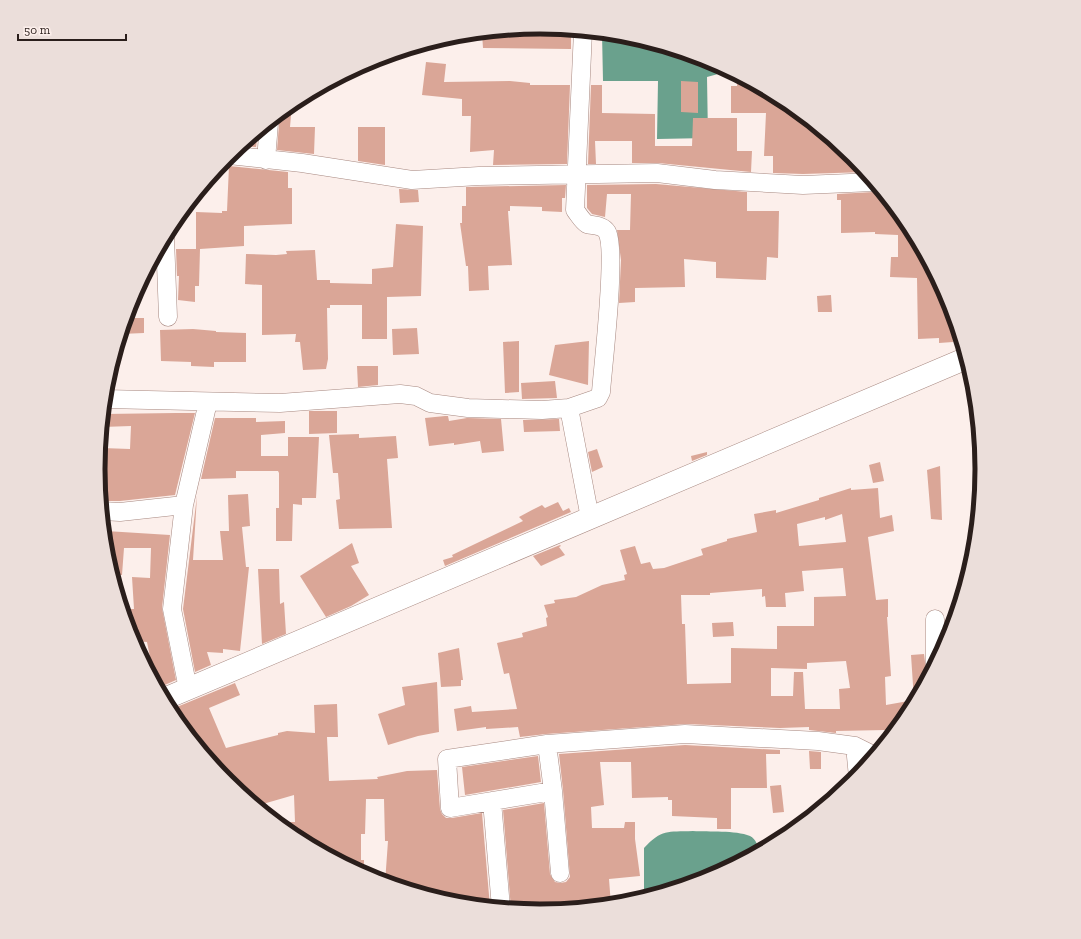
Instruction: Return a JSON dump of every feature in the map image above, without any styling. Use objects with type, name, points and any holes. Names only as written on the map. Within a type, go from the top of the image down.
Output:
[{"type":"main road","points":[[169,697],[962,360]]},
{"type":"street","points":[[111,399],[280,404],[400,394],[416,396],[430,402],[468,408],[542,410],[569,408],[598,398],[601,392],[609,293],[610,244],[606,232],[602,228],[586,223],[576,210],[582,36]]},
{"type":"street","points":[[266,160],[268,129]]},
{"type":"street","points":[[239,156],[412,180],[479,176],[657,173],[715,180],[803,185],[868,182]]},
{"type":"street","points":[[165,248],[168,316]]},
{"type":"street","points":[[188,689],[172,609],[184,505],[208,402]]},
{"type":"street","points":[[569,408],[590,518]]},
{"type":"street","points":[[107,511],[120,512],[184,505]]},
{"type":"street","points":[[934,619],[935,654]]},
{"type":"street","points":[[553,791],[450,808],[447,759],[547,744],[686,734],[818,741],[855,746],[871,754]]},
{"type":"street","points":[[547,744],[553,791],[560,873]]},
{"type":"street","points":[[855,746],[857,768]]},
{"type":"street","points":[[492,801],[501,903]]},
{"type":"shaded area","points":[[602,39],[625,42],[653,49],[680,57],[721,73],[707,77],[708,138],[657,139],[658,81],[603,81]]},
{"type":"shaded area","points":[[677,831],[730,832],[744,834],[752,837],[758,847],[707,872],[680,882],[644,892],[644,848],[656,837]]},
{"type":"building","points":[[540,34],[571,35],[571,49],[483,48],[482,38]]},
{"type":"building","points":[[426,62],[446,64],[444,82],[510,81],[530,83],[530,85],[570,85],[567,164],[493,165],[494,150],[470,152],[471,116],[462,116],[462,99],[422,95]]},
{"type":"building","points":[[681,81],[698,82],[698,113],[681,112]]},
{"type":"building","points":[[737,81],[758,92],[806,124],[828,142],[858,172],[803,174],[773,173],[773,156],[764,156],[766,113],[731,113],[731,86],[737,86]]},
{"type":"building","points":[[591,85],[602,85],[602,113],[655,114],[655,146],[692,146],[693,118],[737,118],[737,151],[752,151],[751,172],[658,163],[632,163],[632,141],[595,141],[596,164],[588,164]]},
{"type":"building","points":[[291,112],[290,127],[315,127],[314,154],[277,150],[278,122]]},
{"type":"building","points":[[358,127],[385,127],[385,165],[358,161]]},
{"type":"building","points":[[257,139],[256,147],[248,146]]},
{"type":"building","points":[[229,166],[288,172],[288,188],[292,188],[292,224],[244,226],[244,246],[200,249],[199,286],[195,286],[195,302],[178,300],[179,276],[177,276],[176,249],[196,249],[196,212],[222,213],[222,211],[227,211]]},
{"type":"building","points":[[656,184],[747,192],[747,211],[779,211],[778,258],[767,257],[766,280],[716,278],[716,262],[684,259],[685,287],[635,288],[635,302],[619,303],[621,260],[617,230],[630,230],[631,194],[607,194],[605,217],[592,214],[587,208],[587,185]]},
{"type":"building","points":[[566,185],[565,198],[562,198],[562,212],[542,211],[542,207],[510,206],[510,211],[508,211],[512,265],[488,266],[489,290],[469,291],[468,266],[466,266],[460,223],[462,223],[462,206],[466,206],[466,187]]},
{"type":"building","points":[[399,189],[418,190],[419,202],[400,203]]},
{"type":"building","points":[[876,191],[886,204],[918,252],[943,303],[945,312],[946,312],[953,329],[953,342],[939,343],[939,338],[918,339],[917,278],[890,277],[891,257],[898,257],[898,235],[875,234],[875,232],[841,233],[841,200],[837,200],[837,194]]},
{"type":"building","points":[[396,224],[423,226],[421,296],[387,297],[387,339],[362,339],[362,305],[330,305],[330,308],[327,308],[328,359],[326,369],[303,370],[300,342],[295,342],[296,334],[262,335],[262,285],[245,284],[246,254],[276,255],[287,254],[286,251],[315,250],[317,280],[330,280],[330,283],[372,284],[372,269],[393,267]]},
{"type":"building","points":[[831,295],[832,312],[818,312],[817,296]]},
{"type":"building","points":[[132,318],[144,318],[144,333],[127,334]]},
{"type":"building","points":[[417,328],[419,354],[393,355],[392,329]]},
{"type":"building","points":[[193,329],[216,332],[246,333],[246,362],[214,362],[214,367],[191,366],[191,362],[161,361],[160,330]]},
{"type":"building","points":[[519,341],[519,392],[505,393],[503,342]]},
{"type":"building","points":[[589,341],[588,385],[549,375],[555,345]]},
{"type":"building","points":[[357,366],[378,366],[378,385],[358,387]]},
{"type":"building","points":[[555,381],[557,398],[522,399],[521,383]]},
{"type":"building","points":[[309,411],[337,411],[337,433],[309,434]]},
{"type":"building","points":[[195,413],[175,495],[106,501],[106,448],[130,449],[131,426],[108,427],[109,414]]},
{"type":"building","points":[[448,416],[449,421],[467,418],[501,419],[504,451],[482,453],[480,441],[454,445],[454,443],[429,446],[425,418]]},
{"type":"building","points":[[215,418],[256,418],[256,422],[285,421],[285,433],[261,435],[261,456],[288,456],[288,437],[319,437],[316,498],[302,498],[302,505],[293,504],[292,541],[276,541],[276,508],[279,508],[278,471],[236,471],[236,478],[201,479]]},
{"type":"building","points":[[559,419],[560,431],[524,432],[523,420]]},
{"type":"building","points":[[359,434],[359,438],[396,436],[398,458],[387,459],[392,528],[339,529],[336,500],[340,499],[338,473],[333,473],[329,435]]},
{"type":"building","points":[[597,449],[603,467],[592,472],[588,452]]},
{"type":"building","points":[[707,452],[707,455],[692,461],[691,456]]},
{"type":"building","points":[[880,462],[884,481],[873,483],[869,465]]},
{"type":"building","points":[[940,466],[942,520],[931,519],[927,470]]},
{"type":"building","points":[[851,488],[851,490],[878,488],[880,518],[892,515],[894,531],[868,537],[876,600],[888,599],[887,617],[891,676],[885,677],[886,705],[909,701],[885,736],[885,730],[836,731],[836,733],[809,730],[809,727],[780,728],[686,724],[520,737],[518,727],[486,729],[486,727],[457,731],[454,709],[471,706],[472,712],[517,709],[509,673],[504,674],[497,643],[523,637],[522,633],[547,626],[546,618],[548,617],[544,605],[555,603],[554,600],[576,597],[602,585],[625,580],[624,575],[627,574],[620,550],[635,546],[641,564],[650,562],[653,569],[664,568],[703,555],[701,549],[727,541],[727,539],[757,532],[754,514],[776,510],[776,513],[819,500],[819,498]],"holes":[[[842,514],[846,542],[799,546],[797,524],[825,517],[825,520]],[[843,568],[846,596],[814,597],[814,626],[777,626],[777,649],[731,648],[731,683],[687,684],[685,624],[682,624],[681,595],[710,595],[710,593],[762,589],[762,597],[765,596],[766,607],[786,607],[785,593],[804,591],[802,571]],[[846,661],[850,688],[839,689],[840,709],[805,709],[803,672],[794,672],[793,696],[771,696],[771,668],[807,669],[807,663]]]},
{"type":"building","points":[[248,494],[250,526],[242,527],[246,567],[249,567],[240,651],[223,649],[223,653],[207,652],[211,665],[195,672],[183,609],[197,496],[193,560],[223,560],[220,531],[229,531],[228,495]]},
{"type":"building","points":[[558,502],[563,511],[569,508],[571,512],[445,566],[443,560],[453,557],[452,555],[523,521],[519,517],[532,510],[542,505],[545,508]]},
{"type":"building","points":[[110,531],[170,535],[162,608],[176,680],[162,686],[152,665],[147,642],[141,642],[128,609],[134,609],[132,577],[150,578],[151,548],[124,548],[122,575],[118,575]]},
{"type":"building","points":[[352,543],[359,563],[351,566],[369,595],[351,606],[326,617],[300,576]]},
{"type":"building","points":[[560,545],[561,546],[559,547],[565,555],[541,566],[533,556]]},
{"type":"building","points":[[258,569],[279,569],[280,604],[284,602],[286,634],[262,644]]},
{"type":"building","points":[[733,622],[734,636],[713,637],[712,623]]},
{"type":"building","points":[[459,648],[463,680],[461,680],[461,686],[441,687],[438,653]]},
{"type":"building","points":[[924,654],[926,670],[914,694],[911,655]]},
{"type":"building","points":[[437,682],[439,732],[418,736],[388,745],[378,714],[405,705],[402,687]]},
{"type":"building","points":[[235,683],[240,695],[209,708],[226,748],[278,735],[278,733],[287,731],[315,733],[314,705],[337,704],[338,737],[327,737],[329,781],[378,779],[377,777],[407,771],[437,770],[440,809],[446,818],[482,813],[490,902],[456,897],[385,876],[388,841],[385,841],[384,799],[366,799],[365,834],[361,834],[361,860],[364,860],[364,867],[323,847],[285,822],[295,822],[294,795],[262,804],[213,757],[176,707]]},
{"type":"building","points":[[685,745],[780,750],[780,754],[766,754],[767,788],[731,788],[731,829],[717,829],[717,818],[672,816],[672,800],[668,800],[668,797],[632,798],[631,762],[600,762],[604,805],[591,807],[592,828],[624,828],[625,822],[635,822],[635,839],[640,876],[609,879],[611,899],[569,904],[511,904],[503,810],[544,803],[550,874],[555,882],[560,883],[566,882],[570,877],[559,754]]},
{"type":"building","points":[[809,751],[821,752],[821,769],[810,769]]},
{"type":"building","points":[[538,756],[541,782],[465,795],[462,767]]},
{"type":"building","points":[[781,785],[784,812],[773,813],[770,786]]}]
